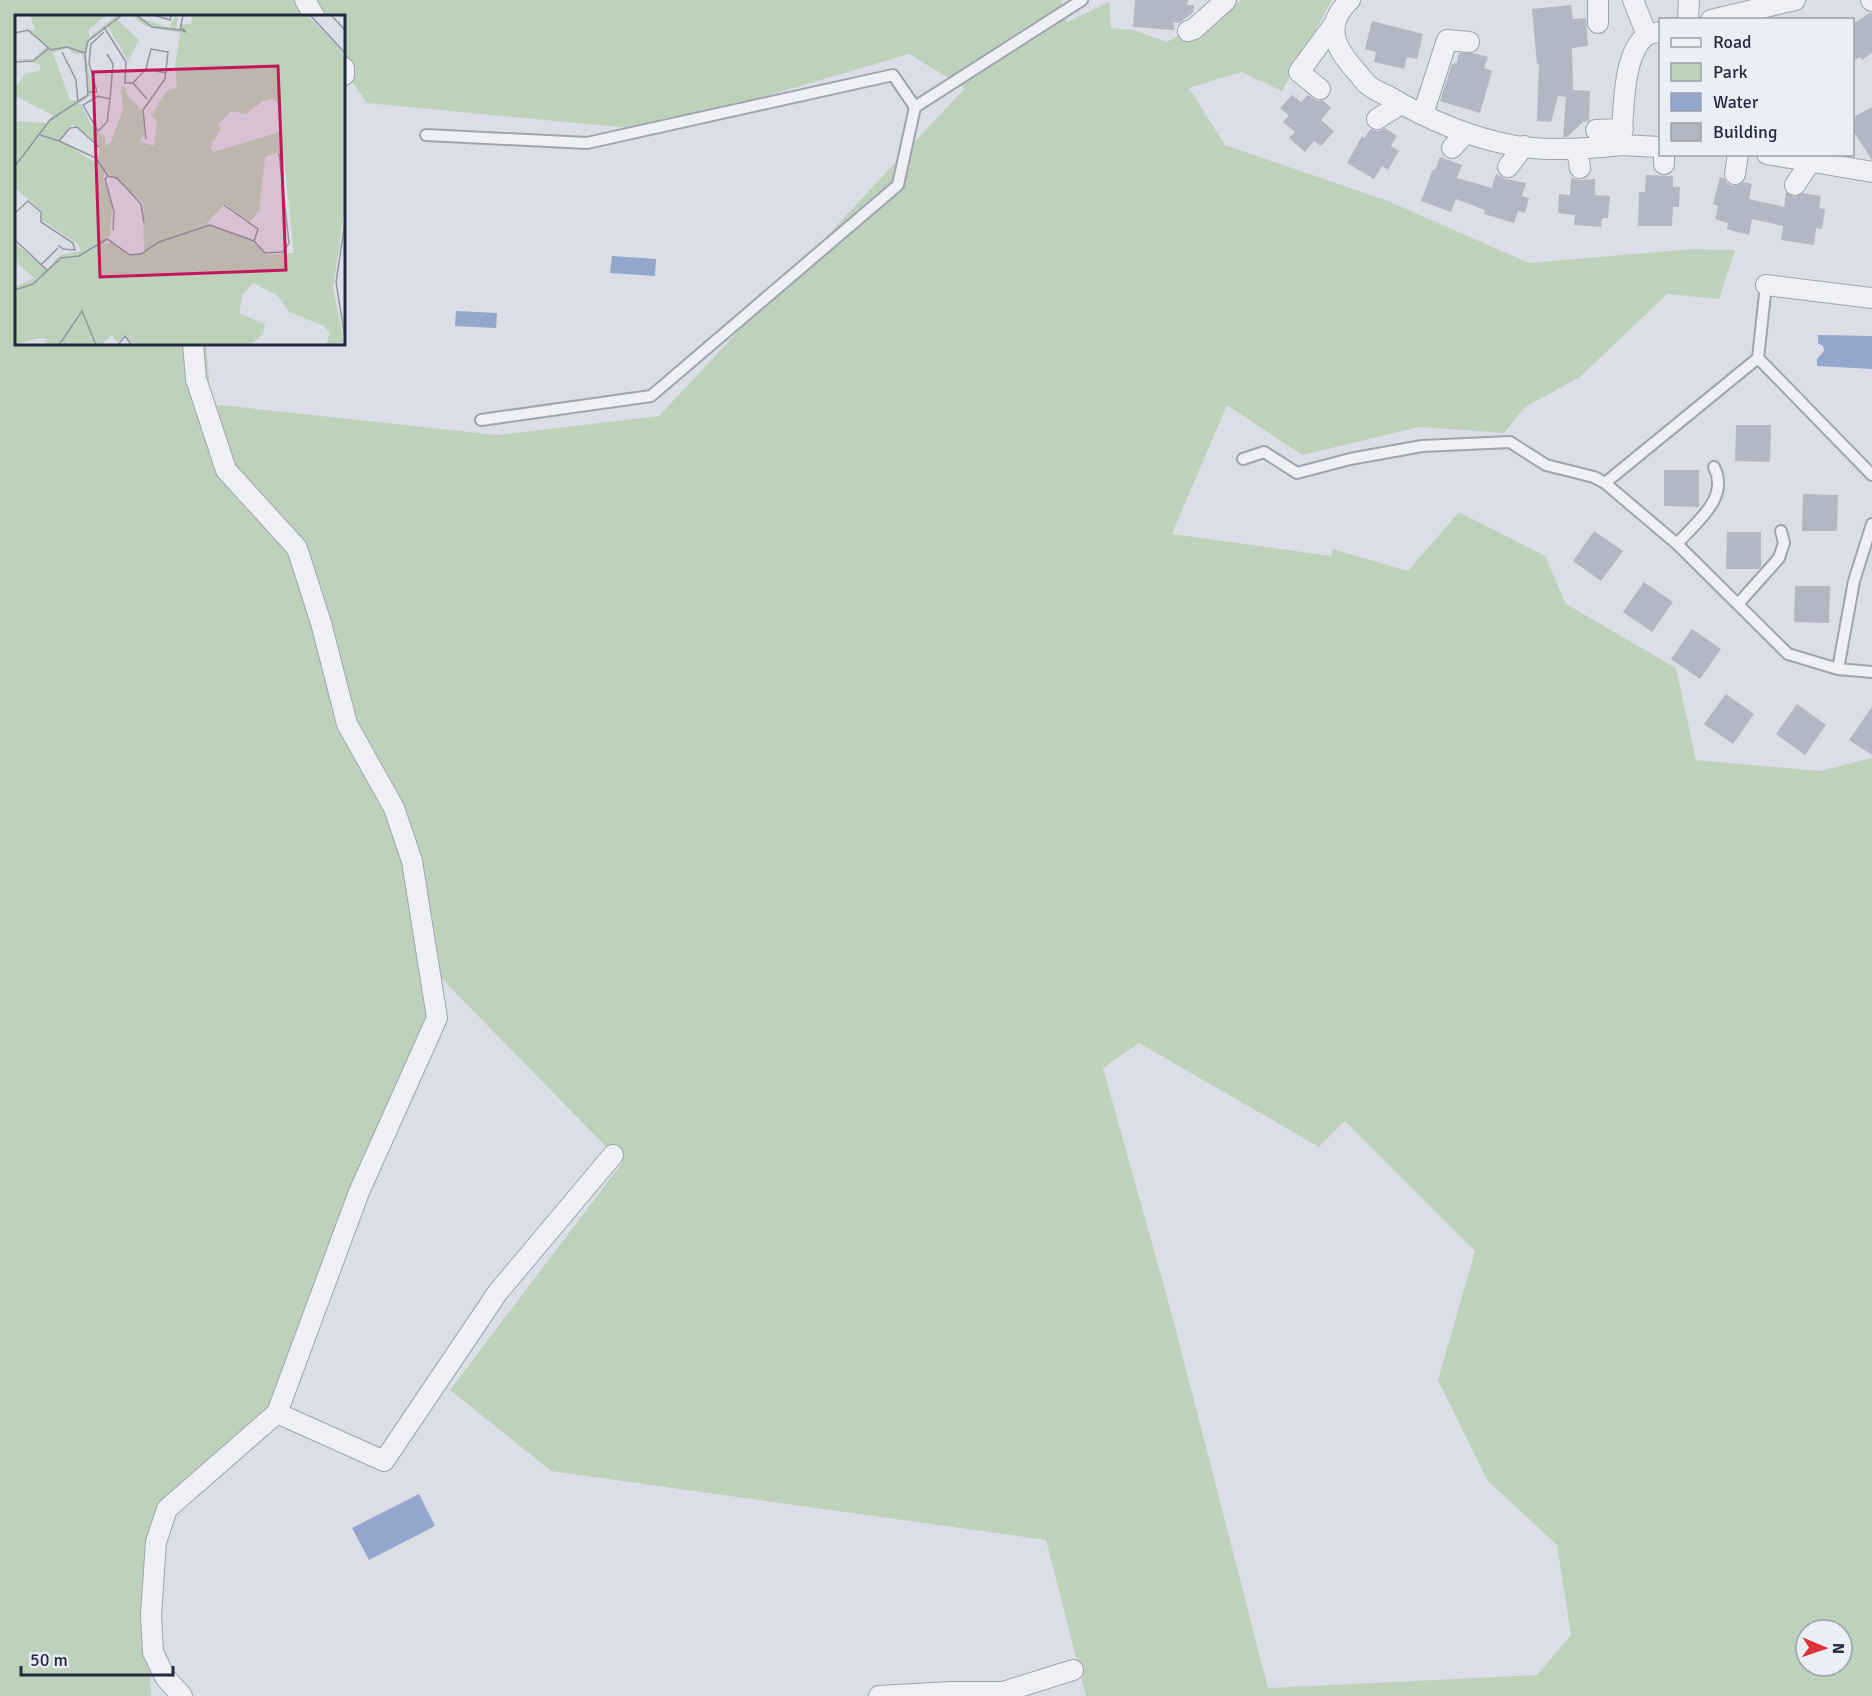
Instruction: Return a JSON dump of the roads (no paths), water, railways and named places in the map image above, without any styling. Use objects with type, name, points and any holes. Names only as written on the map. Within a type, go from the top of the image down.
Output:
[{"type":"street","points":[[305,0],[313,15]]},
{"type":"street","points":[[1188,31],[1194,29],[1226,0]]},
{"type":"street","points":[[1320,89],[1299,72],[1335,23],[1343,6],[1350,0]]},
{"type":"street","points":[[1598,0],[1598,23]]},
{"type":"street","points":[[1622,137],[1627,71],[1635,48],[1654,33],[1633,0]]},
{"type":"street","points":[[1688,18],[1689,0]]},
{"type":"street","points":[[1719,18],[1795,0]]},
{"type":"street","points":[[1335,23],[1334,35],[1342,55],[1368,85],[1401,104],[1466,133],[1513,146],[1524,146],[1579,159],[1622,137]]},
{"type":"street","points":[[1423,114],[1447,40],[1469,42]]},
{"type":"street","points":[[1377,119],[1401,104]]},
{"type":"street","points":[[1596,130],[1622,137],[1659,153]]},
{"type":"street","points":[[1452,148],[1466,133]]},
{"type":"street","points":[[1508,167],[1524,146]]},
{"type":"street","points":[[1780,156],[1869,170]]},
{"type":"street","points":[[1795,185],[1811,161]]},
{"type":"street","points":[[1766,285],[1872,298]]},
{"type":"street","points":[[182,1696],[165,1677],[153,1652],[151,1615],[156,1542],[167,1509],[278,1413],[359,1192],[437,1018],[412,861],[394,807],[347,724],[321,623],[297,548],[226,470],[196,379],[193,345]]},
{"type":"street","points":[[278,1413],[384,1461],[498,1292],[613,1155]]},
{"type":"street","points":[[879,1696],[1002,1692],[1073,1670]]},
{"type":"lane","points":[[481,420],[651,396],[898,185],[915,107],[1082,0]]},
{"type":"lane","points":[[426,135],[587,143],[893,75],[915,107]]},
{"type":"lane","points":[[1605,483],[1758,358],[1766,285]]},
{"type":"lane","points":[[1758,358],[1872,475]]},
{"type":"lane","points":[[1243,459],[1264,452],[1297,472],[1350,459],[1422,447],[1510,442],[1546,465],[1594,477],[1605,483],[1677,544],[1788,654],[1838,669],[1872,672]]},
{"type":"lane","points":[[1677,544],[1715,501],[1719,482],[1714,467]]},
{"type":"lane","points":[[1838,669],[1854,581],[1872,524]]},
{"type":"lane","points":[[1738,604],[1779,558],[1784,543],[1781,531]]},
{"type":"water","points":[[612,256],[656,259],[655,276],[610,273]]},
{"type":"water","points":[[456,311],[497,313],[496,328],[455,326]]},
{"type":"water","points":[[1818,335],[1872,336],[1872,369],[1817,366],[1817,359],[1824,351],[1823,346],[1818,343]]},
{"type":"water","points":[[419,1494],[435,1526],[369,1560],[352,1528]]}]
